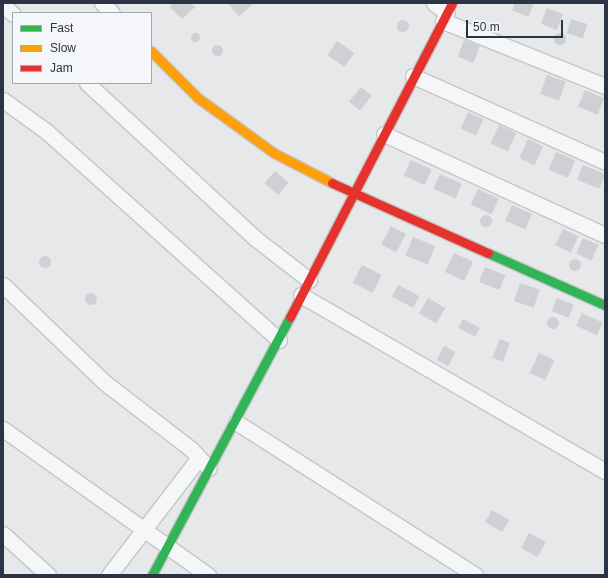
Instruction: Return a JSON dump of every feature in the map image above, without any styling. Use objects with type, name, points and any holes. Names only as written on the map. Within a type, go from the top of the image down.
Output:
[{"type":"street","points":[[102,3],[111,12]]},
{"type":"street","points":[[434,3],[448,12],[605,86]]},
{"type":"street","points":[[3,5],[12,13]]},
{"type":"street","points":[[109,575],[143,530],[204,464],[236,422],[413,76],[448,12]]},
{"type":"street","points":[[152,52],[198,98],[274,152],[353,194],[605,305]]},
{"type":"street","points":[[413,76],[605,162]]},
{"type":"street","points":[[88,84],[256,239],[309,280]]},
{"type":"street","points":[[3,100],[46,131],[278,340]]},
{"type":"street","points":[[384,134],[605,235]]},
{"type":"street","points":[[3,285],[104,382],[191,449],[204,464]]},
{"type":"street","points":[[301,295],[605,471]]},
{"type":"street","points":[[236,422],[475,575]]},
{"type":"street","points":[[3,429],[208,575]]},
{"type":"street","points":[[152,575],[167,546],[204,464]]},
{"type":"street","points":[[3,534],[48,575]]},
{"type":"building","points":[[173,3],[191,3],[195,7],[182,19],[170,7]]},
{"type":"building","points":[[231,3],[254,3],[239,16],[229,5]]},
{"type":"building","points":[[515,3],[534,3],[528,17],[512,10]]},
{"type":"building","points":[[547,8],[563,14],[557,30],[541,24]]},
{"type":"building","points":[[571,19],[587,24],[583,38],[567,33]]},
{"type":"building","points":[[403,20],[407,22],[409,26],[407,30],[403,32],[399,30],[397,26],[399,22]]},
{"type":"building","points":[[193,33],[197,33],[199,37],[197,41],[193,41],[191,39],[191,35]]},
{"type":"building","points":[[560,33],[564,35],[566,39],[564,43],[560,45],[556,43],[554,39],[556,35]]},
{"type":"building","points":[[464,40],[480,46],[473,63],[458,57]]},
{"type":"building","points":[[337,41],[354,53],[344,67],[327,55]]},
{"type":"building","points":[[215,45],[219,45],[221,46],[221,54],[215,55],[212,52],[212,48]]},
{"type":"building","points":[[547,75],[566,82],[559,101],[540,94]]},
{"type":"building","points":[[361,87],[372,96],[360,111],[349,102]]},
{"type":"building","points":[[585,90],[604,98],[597,115],[578,107]]},
{"type":"building","points":[[468,112],[484,119],[476,135],[461,128]]},
{"type":"building","points":[[499,125],[516,133],[508,151],[491,143]]},
{"type":"building","points":[[528,139],[543,146],[535,165],[519,158]]},
{"type":"building","points":[[556,152],[575,160],[568,178],[549,169]]},
{"type":"building","points":[[411,160],[432,170],[425,185],[404,175]]},
{"type":"building","points":[[583,165],[605,174],[599,189],[577,180]]},
{"type":"building","points":[[275,171],[289,183],[278,195],[265,183]]},
{"type":"building","points":[[440,174],[462,184],[455,198],[433,189]]},
{"type":"building","points":[[478,189],[499,199],[492,214],[471,204]]},
{"type":"building","points":[[512,205],[532,214],[525,229],[505,221]]},
{"type":"building","points":[[486,215],[490,217],[492,221],[490,225],[486,227],[482,225],[480,221],[482,217]]},
{"type":"building","points":[[391,226],[406,234],[396,253],[381,245]]},
{"type":"building","points":[[563,229],[578,236],[571,252],[555,245]]},
{"type":"building","points":[[413,237],[435,246],[428,265],[406,256]]},
{"type":"building","points":[[583,238],[599,245],[592,260],[576,254]]},
{"type":"building","points":[[454,253],[473,262],[464,281],[445,272]]},
{"type":"building","points":[[45,256],[49,258],[51,262],[49,266],[45,268],[41,266],[39,262],[41,258]]},
{"type":"building","points":[[575,259],[579,261],[581,265],[579,269],[575,271],[571,269],[569,265],[571,261]]},
{"type":"building","points":[[362,265],[382,275],[373,293],[353,283]]},
{"type":"building","points":[[485,267],[505,275],[499,290],[479,282]]},
{"type":"building","points":[[520,283],[540,290],[534,308],[514,301]]},
{"type":"building","points":[[398,285],[419,296],[413,308],[392,296]]},
{"type":"building","points":[[91,293],[95,295],[97,299],[95,303],[91,305],[87,303],[85,299],[87,295]]},
{"type":"building","points":[[428,298],[445,308],[436,324],[419,314]]},
{"type":"building","points":[[557,298],[574,305],[568,318],[552,311]]},
{"type":"building","points":[[582,313],[603,323],[597,335],[576,326]]},
{"type":"building","points":[[553,317],[557,319],[559,323],[557,327],[553,329],[549,327],[547,323],[549,319]]},
{"type":"building","points":[[463,319],[480,328],[475,337],[458,328]]},
{"type":"building","points":[[500,339],[510,343],[503,362],[493,358]]},
{"type":"building","points":[[444,346],[456,352],[448,366],[437,360]]},
{"type":"building","points":[[539,353],[554,360],[545,380],[530,373]]},
{"type":"building","points":[[492,510],[509,520],[502,532],[485,522]]},
{"type":"building","points":[[529,533],[546,542],[538,557],[521,548]]},
{"type":"traffic: fast","points":[[488,253],[605,305]]},
{"type":"traffic: fast","points":[[152,575],[290,317]]},
{"type":"traffic: slow","points":[[152,52],[198,98],[274,153],[332,183]]},
{"type":"traffic: jam","points":[[290,317],[452,3]]},
{"type":"traffic: jam","points":[[332,183],[488,253]]}]
